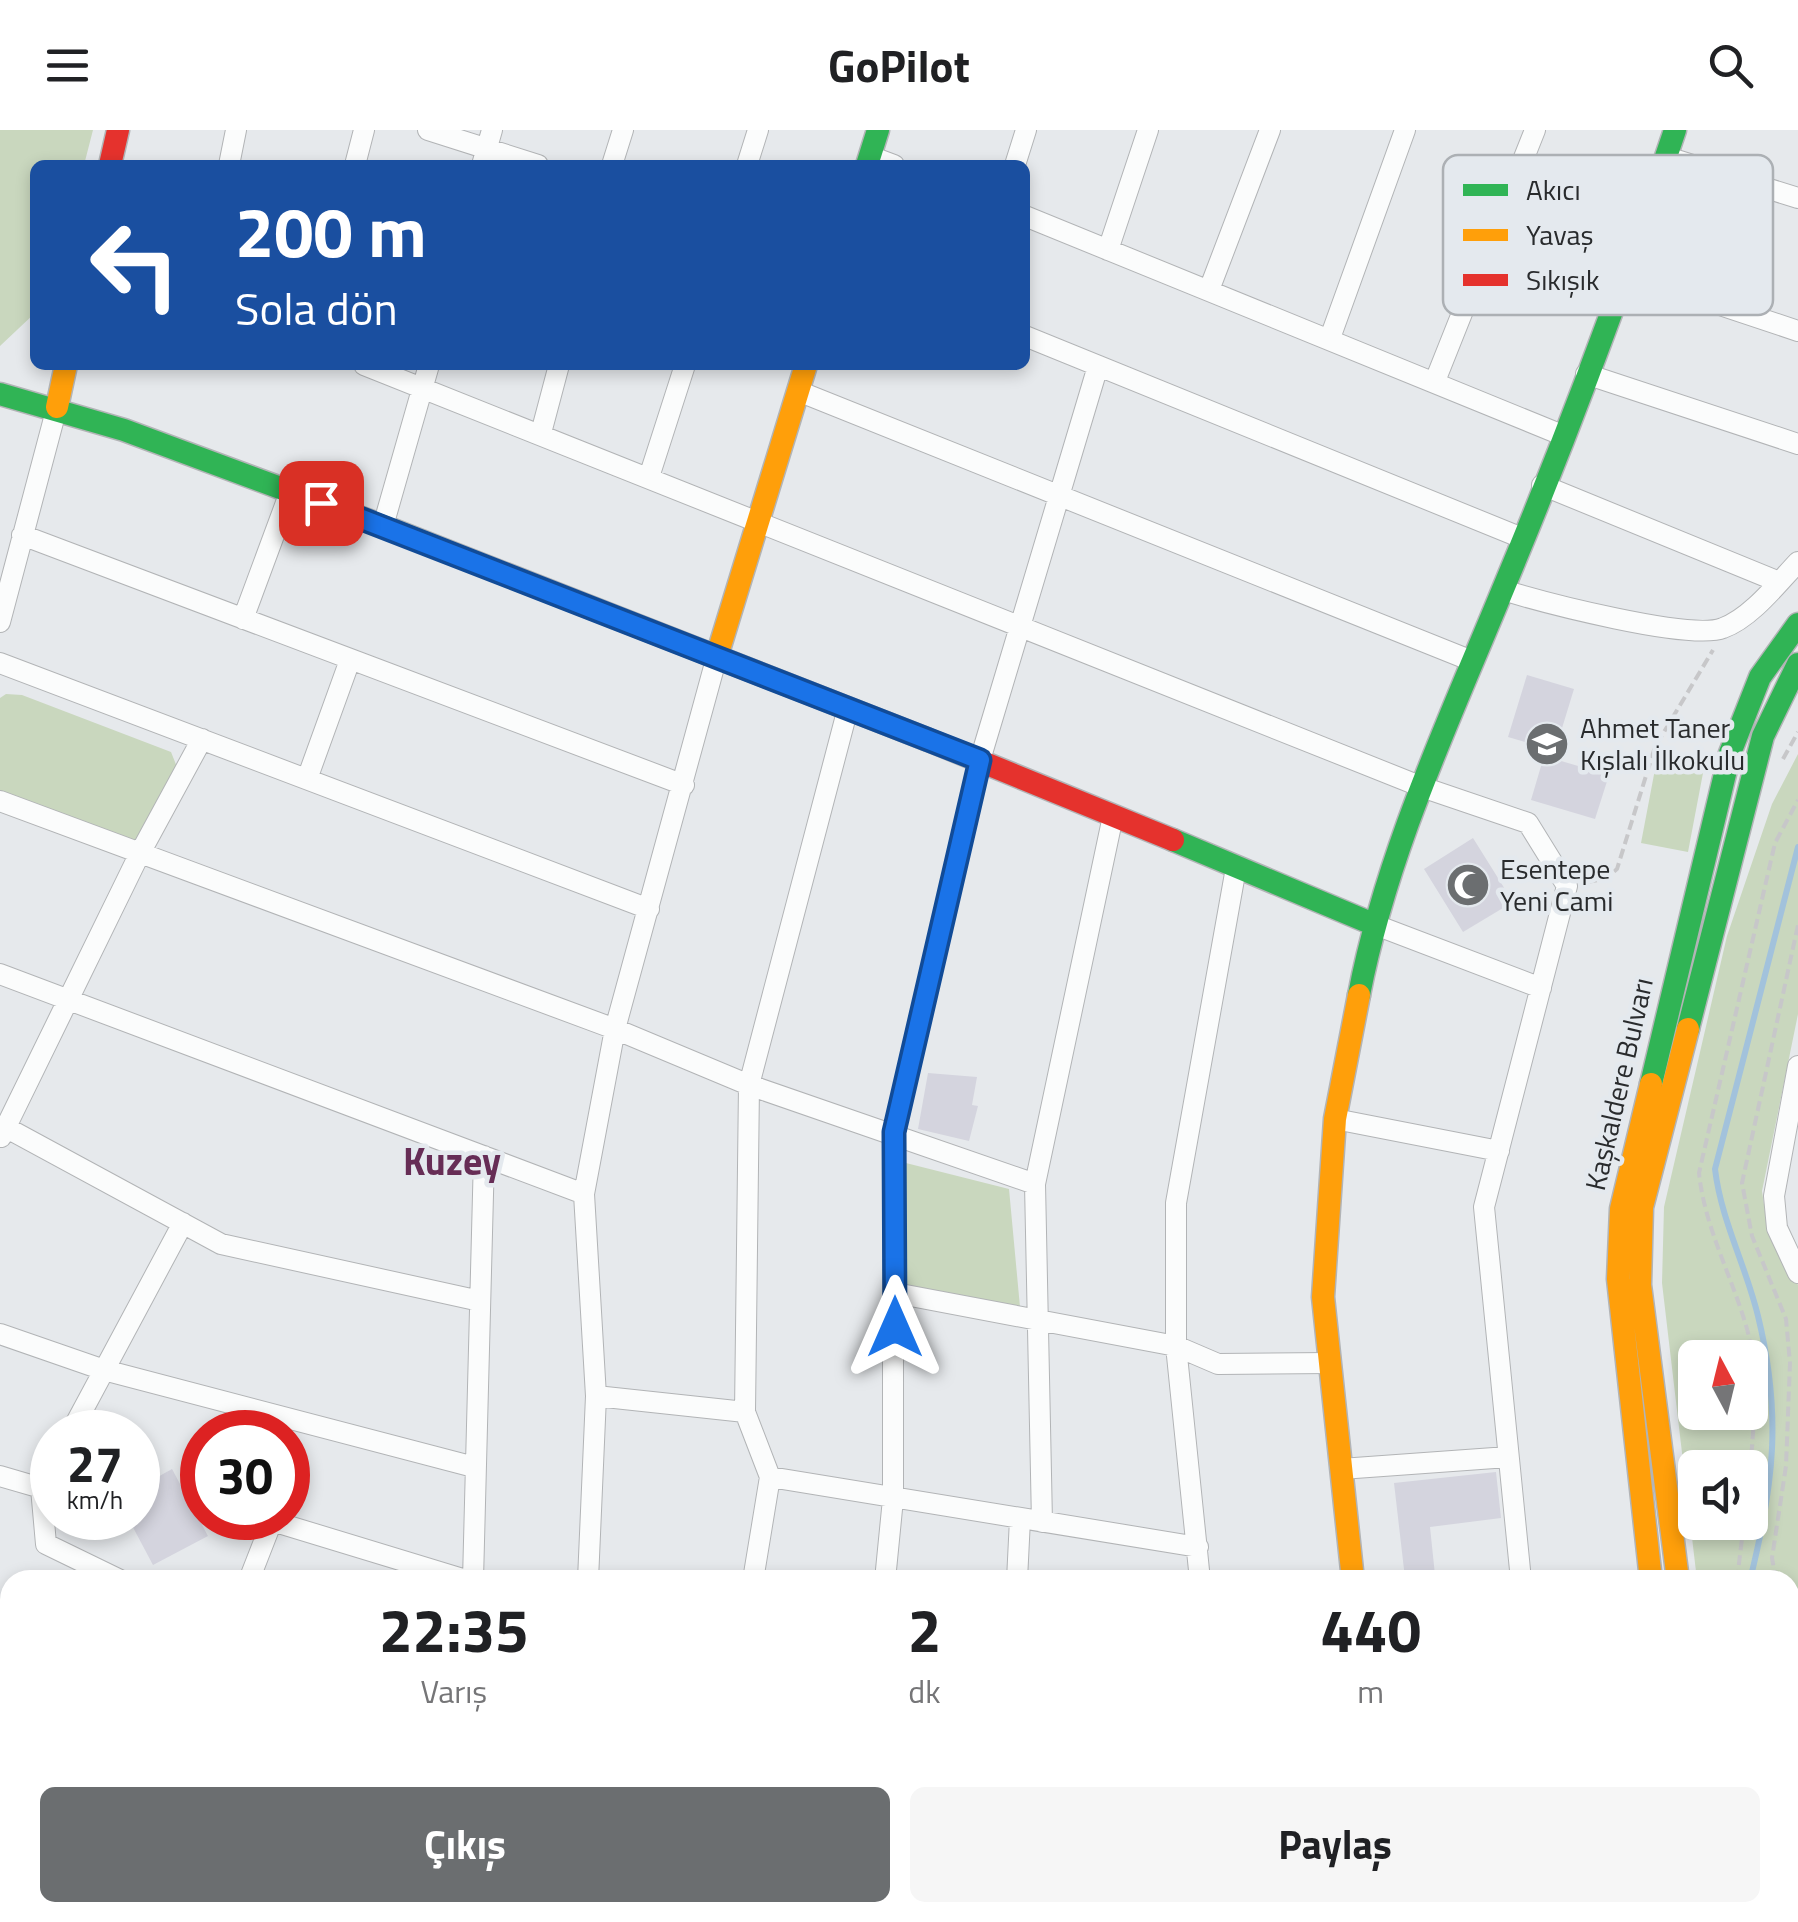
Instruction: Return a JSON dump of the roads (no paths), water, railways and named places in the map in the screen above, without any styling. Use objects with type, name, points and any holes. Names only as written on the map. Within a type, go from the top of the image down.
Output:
[{"type":"main road","points":[[111,160],[118,130]]},
{"type":"main road","points":[[868,160],[878,130]]},
{"type":"main road","points":[[1668,155],[1676,130]]},
{"type":"main road","points":[[1352,1570],[1323,1296],[1335,1119],[1373,924],[1422,787],[1610,315]]},
{"type":"main road","points":[[57,407],[65,370]]},
{"type":"main road","points":[[717,656],[804,370]]},
{"type":"main road","points":[[0,394],[57,407],[383,526],[980,760],[1373,924]]},
{"type":"main road","name":"Kaşkaldere Bulvarı","points":[[1649,1570],[1618,1279],[1620,1210],[1730,753],[1760,677],[1798,624]]},
{"type":"main road","name":"Kaşkaldere Bulvarı","points":[[1677,1570],[1640,1285],[1642,1208],[1763,736],[1798,664]]},
{"type":"street","points":[[231,160],[236,130]]},
{"type":"street","points":[[356,160],[364,130]]},
{"type":"street","points":[[428,130],[523,160]]},
{"type":"street","points":[[614,160],[623,130]]},
{"type":"street","points":[[749,160],[758,130]]},
{"type":"street","points":[[1017,160],[1026,130]]},
{"type":"street","points":[[1108,250],[1148,130]]},
{"type":"street","points":[[1209,290],[1270,130]]},
{"type":"street","points":[[1330,338],[1405,130]]},
{"type":"street","points":[[1526,155],[1536,130]]},
{"type":"street","points":[[1773,190],[1798,198]]},
{"type":"street","points":[[1030,218],[1562,435]]},
{"type":"street","points":[[1436,381],[1462,315]]},
{"type":"street","points":[[1750,315],[1798,331]]},
{"type":"street","points":[[1030,338],[1522,538]]},
{"type":"street","points":[[885,1570],[893,1498],[894,1132],[980,760],[1098,366]]},
{"type":"street","points":[[395,370],[426,375],[541,433],[1422,787],[1528,823],[1568,886],[1484,1207],[1520,1570]]},
{"type":"street","points":[[541,433],[558,370]]},
{"type":"street","points":[[650,476],[683,370]]},
{"type":"street","points":[[1586,374],[1798,444]]},
{"type":"street","points":[[383,526],[426,375]]},
{"type":"street","points":[[798,391],[1472,660]]},
{"type":"street","points":[[0,622],[57,407]]},
{"type":"street","points":[[1542,485],[1779,582]]},
{"type":"street","points":[[242,619],[290,492]]},
{"type":"street","points":[[22,535],[684,785]]},
{"type":"street","points":[[1503,590],[1543,602],[1698,631],[1727,627],[1798,562]]},
{"type":"street","points":[[588,1570],[596,1396],[584,1194],[615,1029],[717,656]]},
{"type":"street","points":[[306,779],[350,660]]},
{"type":"street","points":[[0,663],[649,909]]},
{"type":"street","points":[[756,1570],[770,1477],[745,1412],[749,1085],[848,708]]},
{"type":"street","points":[[202,739],[138,855],[3,1133],[221,1244],[480,1300]]},
{"type":"street","points":[[0,801],[615,1029],[749,1085],[894,1132],[1035,1184]]},
{"type":"street","points":[[1042,1522],[1035,1184],[1113,816]]},
{"type":"street","points":[[1199,1570],[1176,1346],[1176,1203],[1236,868]]},
{"type":"street","points":[[1373,924],[1540,988]]},
{"type":"street","points":[[0,974],[584,1194]]},
{"type":"street","points":[[1798,1066],[1776,1178],[1774,1213],[1798,1273]]},
{"type":"street","points":[[1335,1119],[1499,1151]]},
{"type":"street","points":[[469,1570],[484,1156]]},
{"type":"street","points":[[83,1410],[184,1223]]},
{"type":"street","points":[[895,1293],[1039,1316],[1176,1346],[1218,1364],[1330,1363]]},
{"type":"street","points":[[0,1334],[104,1370],[474,1467]]},
{"type":"street","points":[[596,1396],[745,1412]]},
{"type":"street","points":[[1341,1469],[1508,1457]]},
{"type":"street","points":[[0,1476],[30,1485]]},
{"type":"street","points":[[770,1477],[1198,1547]]},
{"type":"street","points":[[1017,1570],[1020,1519]]},
{"type":"street","points":[[252,1570],[272,1521],[436,1570]]},
{"type":"street","points":[[46,1540],[46,1544],[99,1570]]},
{"type":"waterway","points":[[1752,1570],[1765,1512],[1772,1449],[1770,1385],[1758,1316],[1715,1169],[1798,847]]},
{"type":"place","name":"Ahmet Taner Kışlalı İlkokulu","points":[[1547,744]]},
{"type":"place","name":"Esentepe Yeni Cami","points":[[1468,885]]},
{"type":"district","name":"Kuzey","points":[[452,1162]]}]
